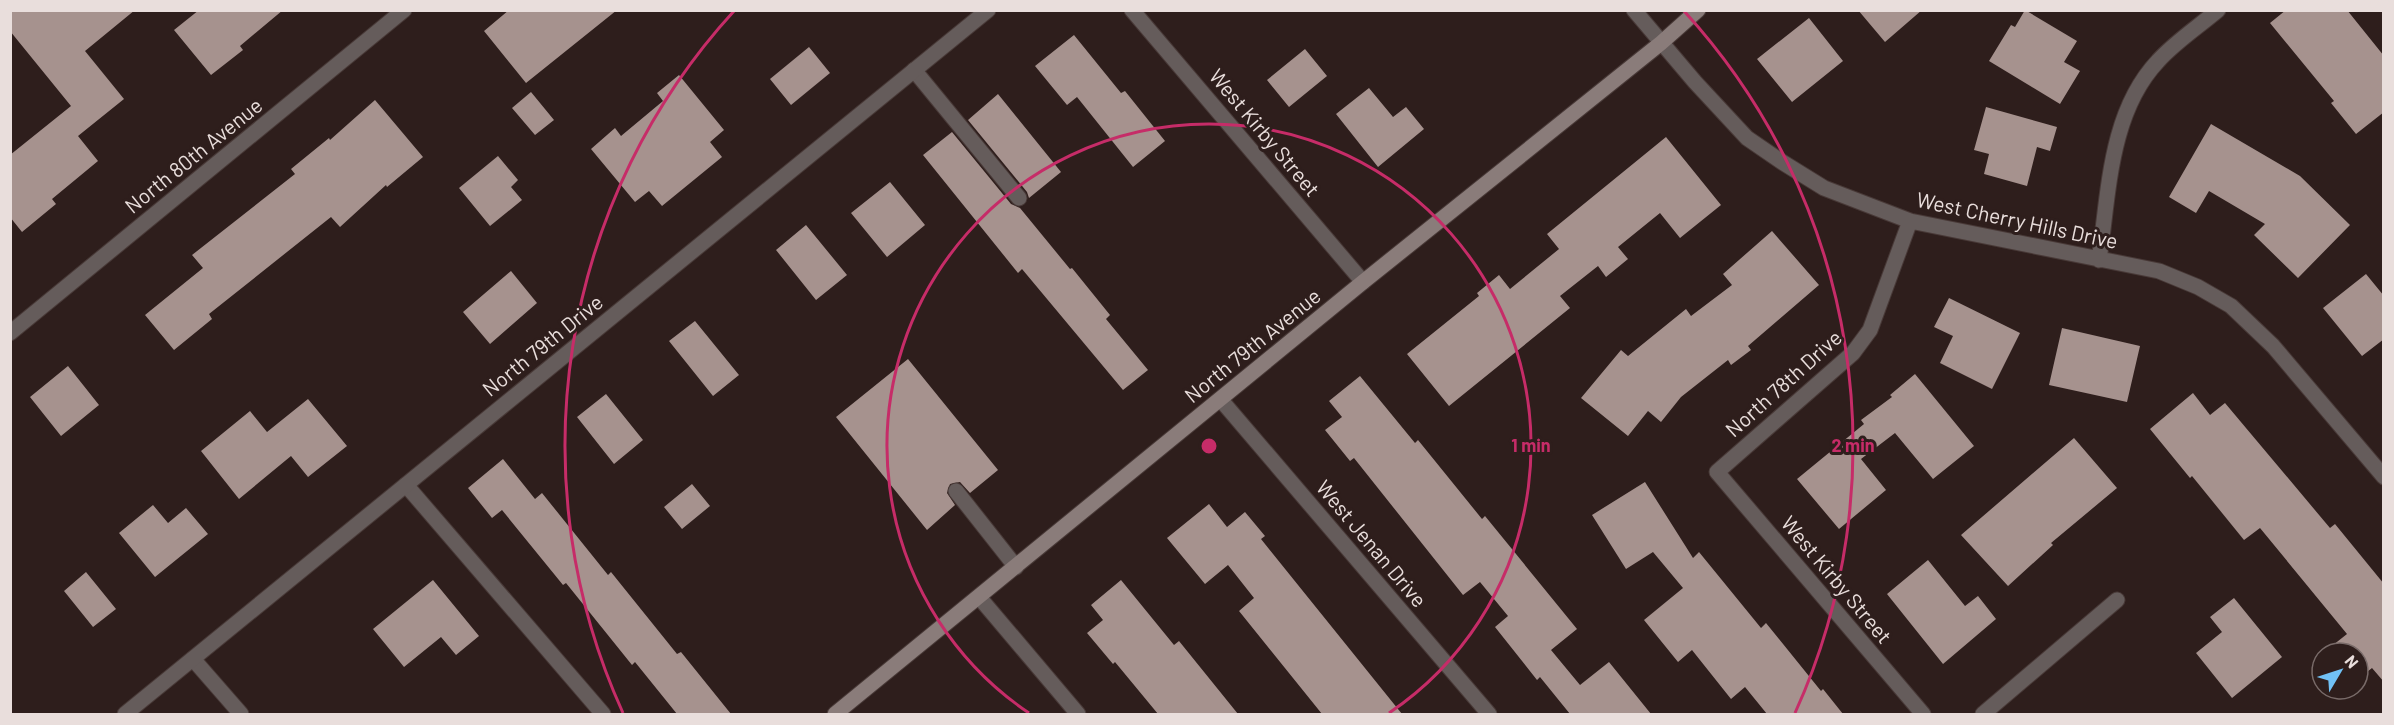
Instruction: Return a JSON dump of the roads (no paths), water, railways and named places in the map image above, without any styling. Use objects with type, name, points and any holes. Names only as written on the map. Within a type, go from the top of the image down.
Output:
[{"type":"street","name":"North 80th Avenue","points":[[10,333],[404,10]]},
{"type":"street","name":"North 79th Drive","points":[[125,714],[987,10]]},
{"type":"street","name":"West Kirby Street","points":[[1132,10],[1363,282]]},
{"type":"street","name":"West Cherry Hills Drive","points":[[1634,10],[1747,138],[1824,188],[1910,221],[2159,271],[2198,287],[2231,306],[2273,346],[2384,477]]},
{"type":"street","name":"North 79th Avenue","points":[[835,714],[1363,282],[1661,43],[1698,10]]},
{"type":"street","points":[[2099,260],[2121,125],[2138,88],[2158,61],[2218,10]]},
{"type":"street","points":[[914,70],[1019,198]]},
{"type":"street","name":"North 78th Drive","points":[[1717,472],[1853,353],[1870,330],[1910,221]]},
{"type":"street","name":"West Jenan Drive","points":[[1221,400],[1489,714]]},
{"type":"street","name":"West Kirby Street","points":[[1717,472],[1923,714]]},
{"type":"street","points":[[406,485],[603,714]]},
{"type":"street","points":[[956,491],[1016,567]]},
{"type":"street","points":[[979,597],[1078,714]]},
{"type":"street","points":[[1983,714],[2117,600]]},
{"type":"street","points":[[194,659],[241,714]]}]
